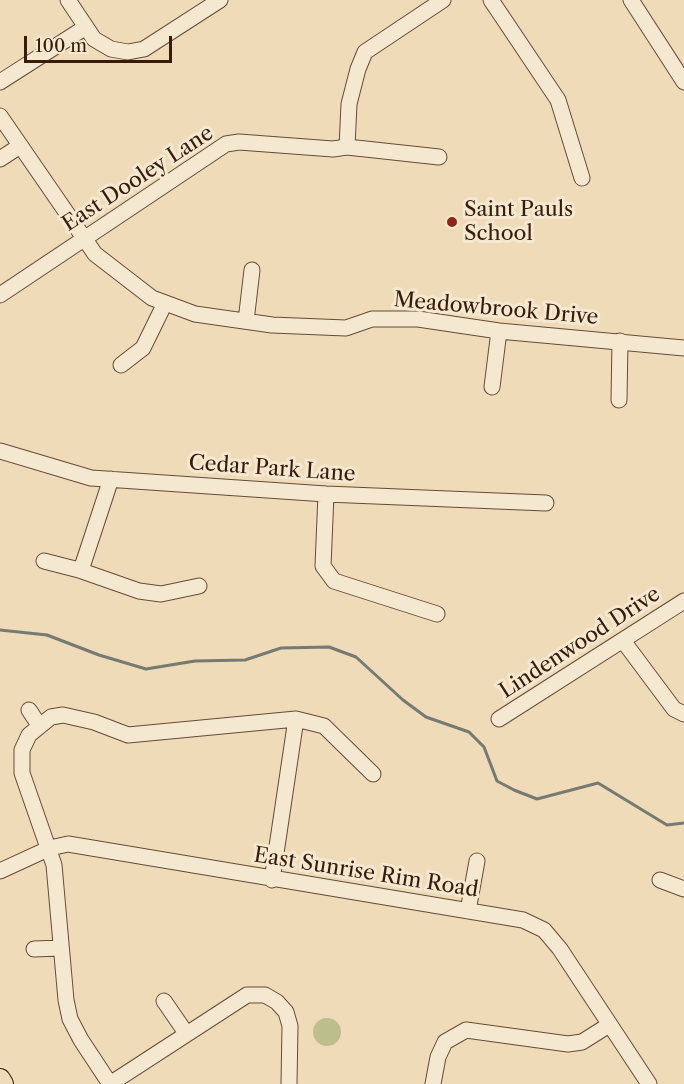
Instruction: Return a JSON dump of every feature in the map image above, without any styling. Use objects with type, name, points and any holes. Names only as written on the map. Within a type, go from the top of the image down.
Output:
[{"type":"main road","points":[[0,1079],[3,1084]]},
{"type":"street","points":[[68,0],[94,39],[111,49],[128,52],[144,49],[220,0]]},
{"type":"street","points":[[347,147],[349,104],[365,52],[443,0]]},
{"type":"street","points":[[491,0],[558,100],[582,178]]},
{"type":"street","points":[[631,0],[684,82]]},
{"type":"street","points":[[0,82],[86,27]]},
{"type":"street","name":"Meadowbrook Drive","points":[[0,116],[83,240],[95,254],[124,279],[152,298],[195,314],[272,325],[346,328],[372,319],[418,319],[499,331],[684,348]]},
{"type":"street","name":"East Dooley Lane","points":[[0,295],[226,144],[239,142],[333,149],[347,147],[439,158]]},
{"type":"street","points":[[0,159],[20,146]]},
{"type":"street","points":[[246,321],[252,270]]},
{"type":"street","points":[[121,365],[143,348],[165,303]]},
{"type":"street","points":[[492,387],[499,331]]},
{"type":"street","points":[[619,400],[620,341]]},
{"type":"street","name":"Cedar Park Lane","points":[[0,451],[91,478],[326,494],[546,503]]},
{"type":"street","points":[[79,570],[84,564],[111,479]]},
{"type":"street","points":[[326,494],[323,566],[334,581],[437,614]]},
{"type":"street","points":[[44,561],[79,570],[139,591],[161,594],[199,585]]},
{"type":"street","name":"Lindenwood Drive","points":[[499,719],[624,642],[684,601]]},
{"type":"street","points":[[624,642],[674,709],[684,714]]},
{"type":"street","points":[[29,710],[39,724]]},
{"type":"street","points":[[289,1084],[290,1026],[286,1012],[277,1002],[265,995],[247,995],[110,1084],[70,1019],[50,848],[22,773],[22,750],[29,735],[39,724],[51,717],[63,715],[94,722],[128,735],[149,735],[296,719],[324,726],[373,774]]},
{"type":"street","points":[[272,880],[296,719]]},
{"type":"street","name":"East Sunrise Rim Road","points":[[0,871],[50,848],[68,844],[272,880],[523,920],[544,930],[560,950],[649,1084]]},
{"type":"street","points":[[468,911],[477,861]]},
{"type":"street","points":[[660,880],[684,889]]},
{"type":"street","points":[[34,949],[60,948]]},
{"type":"street","points":[[164,1001],[186,1033]]},
{"type":"street","points":[[433,1084],[438,1057],[445,1042],[466,1030],[568,1044],[582,1042],[609,1025]]},
{"type":"green space","points":[[327,1018],[337,1022],[341,1032],[337,1042],[327,1046],[317,1042],[313,1032],[317,1022]]},
{"type":"waterway","points":[[0,630],[47,635],[99,655],[146,669],[195,661],[245,660],[281,648],[329,647],[356,657],[403,700],[426,717],[469,732],[484,747],[497,781],[514,790],[537,799],[598,783],[667,825],[684,823]]},
{"type":"place","name":"Saint Pauls School","points":[[452,222]]}]
